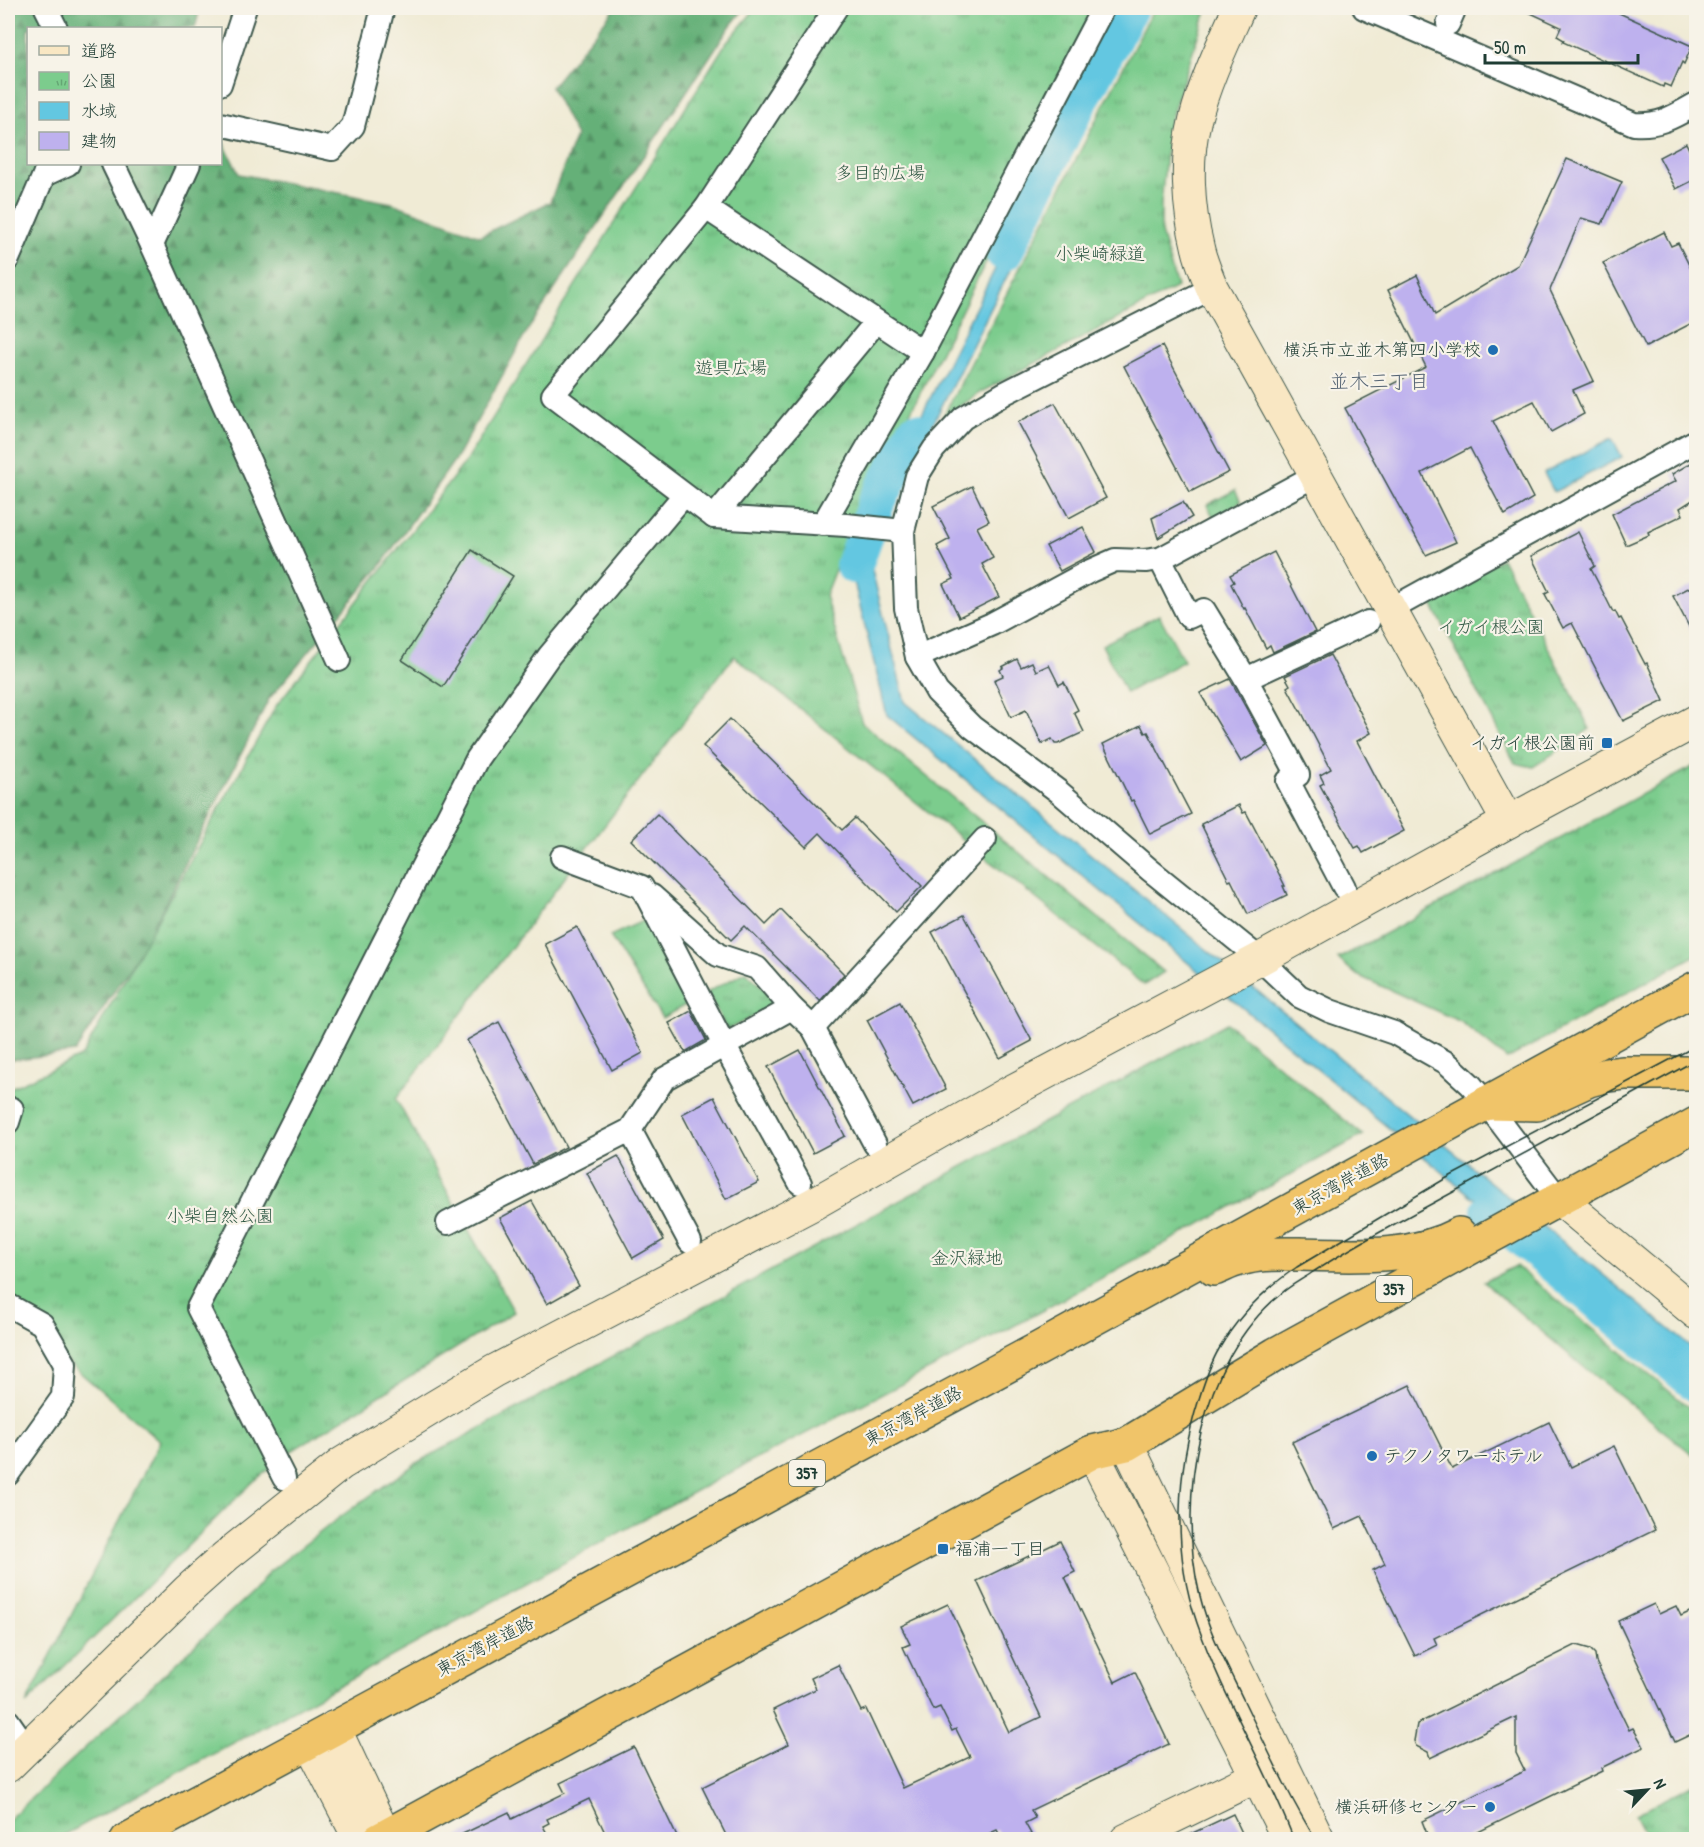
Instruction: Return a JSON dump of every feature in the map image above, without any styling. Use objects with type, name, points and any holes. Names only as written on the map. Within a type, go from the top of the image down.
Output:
[{"type":"highway","name":"東京湾岸道路","points":[[127,1839],[1040,1348],[1696,988]]},
{"type":"highway","name":"357","points":[[1486,1103],[1537,1104],[1589,1080],[1624,1073],[1696,1073]]},
{"type":"highway","name":"357","points":[[378,1839],[1092,1452],[1127,1444],[1276,1354],[1696,1124]]},
{"type":"highway","name":"357","points":[[1040,1348],[1092,1330],[1207,1272],[1239,1259],[1266,1254],[1358,1255],[1412,1251],[1447,1240],[1530,1197],[1537,1195],[1558,1198]]},
{"type":"street","points":[[46,8],[56,27]]},
{"type":"street","points":[[222,78],[245,8]]},
{"type":"street","points":[[222,124],[332,149],[353,126],[383,8]]},
{"type":"street","points":[[836,8],[706,208],[553,395],[714,518],[896,530]]},
{"type":"street","points":[[823,524],[923,352],[1103,8]]},
{"type":"street","points":[[1239,8],[1204,90],[1189,153],[1191,208],[1198,249],[1212,288],[1508,822]]},
{"type":"street","points":[[1364,8],[1634,124],[1650,125],[1671,118],[1696,104]]},
{"type":"street","points":[[8,259],[44,175],[66,165]]},
{"type":"street","points":[[113,165],[152,245],[339,660]]},
{"type":"street","points":[[152,245],[189,165]]},
{"type":"street","points":[[706,208],[923,352]]},
{"type":"street","points":[[1212,288],[1005,393],[963,418],[934,449],[917,476],[896,530],[906,608],[916,657],[937,692],[972,727],[1058,791],[1150,870],[1247,966],[1299,996],[1330,1011],[1394,1033],[1447,1063],[1486,1103],[1558,1198],[1696,1313]]},
{"type":"street","points":[[714,518],[876,322]]},
{"type":"street","points":[[1404,603],[1696,441]]},
{"type":"street","points":[[916,657],[992,624],[1114,560],[1160,560],[1316,475]]},
{"type":"street","points":[[284,1478],[198,1308],[477,759],[549,656],[684,495]]},
{"type":"street","points":[[1160,560],[1189,617],[1204,610],[1246,679],[1298,775],[1288,781],[1344,887]]},
{"type":"street","points":[[1246,679],[1368,622]]},
{"type":"street","points":[[8,1721],[17,1756],[226,1556],[341,1464],[494,1371],[813,1204],[1010,1092],[1247,966],[1696,721]]},
{"type":"street","points":[[813,1028],[985,839]]},
{"type":"street","points":[[562,857],[642,887],[718,955],[757,968],[813,1028],[875,1144]]},
{"type":"street","points":[[642,887],[724,1045],[800,1183]]},
{"type":"street","points":[[448,1223],[630,1130],[664,1079],[792,1008]]},
{"type":"street","points":[[630,1130],[690,1242]]},
{"type":"street","points":[[8,1305],[42,1324],[65,1364],[63,1397],[14,1451],[8,1474]]},
{"type":"street","points":[[1127,1444],[1270,1770],[1289,1839]]},
{"type":"street","points":[[1092,1452],[1270,1770],[1318,1839]]},
{"type":"street","points":[[322,1734],[378,1839]]},
{"type":"street","points":[[1126,1839],[1270,1770]]},
{"type":"green space","points":[[8,8],[200,8],[195,27],[27,27],[27,165],[222,165],[222,140],[239,174],[392,203],[480,236],[550,202],[576,136],[551,87],[615,8],[745,8],[731,25],[529,328],[458,455],[379,568],[269,699],[144,945],[75,1052],[8,1060]]},
{"type":"green space","name":"小柴自然公園","points":[[756,8],[1113,8],[848,537],[825,595],[862,723],[1164,972],[1144,985],[734,656],[396,1099],[514,1312],[293,1450],[253,1482],[26,1704],[160,1441],[8,1311],[8,1089],[82,1056],[276,706],[466,461],[724,46]]},
{"type":"green space","name":"小柴崎緑道","points":[[1154,8],[1207,8],[1169,124],[1161,204],[1161,233],[1177,287],[981,392],[942,419]]},
{"type":"green space","points":[[1235,490],[1241,502],[1214,518],[1207,505]]},
{"type":"green space","name":"イガイ根公園","points":[[1502,558],[1590,729],[1533,767],[1515,763],[1430,600]]},
{"type":"green space","points":[[1159,615],[1184,661],[1126,693],[1102,645]]},
{"type":"green space","points":[[1696,765],[1696,955],[1507,1059],[1461,1022],[1357,975],[1338,959]]},
{"type":"green space","points":[[647,919],[691,1002],[662,1018],[610,936]]},
{"type":"green space","points":[[746,972],[779,1003],[727,1030],[707,992]]},
{"type":"green space","name":"金沢緑地","points":[[1227,1023],[1363,1135],[1012,1327],[714,1481],[57,1839],[8,1839],[8,1820],[253,1591],[269,1572],[340,1517],[418,1462]]},
{"type":"green space","points":[[1516,1266],[1696,1413],[1696,1457],[1580,1364],[1484,1282]]},
{"type":"green space","points":[[1696,1783],[1696,1839],[1648,1839],[1635,1814]]},
{"type":"water","points":[[1126,8],[1142,8],[887,515],[869,558],[905,702],[1696,1351],[1696,1381],[887,715],[851,570],[874,510]]},
{"type":"water","points":[[1612,438],[1622,457],[1554,492],[1544,473]]},
{"type":"building","points":[[1520,8],[1608,8],[1692,46],[1671,87],[1664,84],[1663,87],[1563,42],[1564,40],[1557,36],[1561,27]]},
{"type":"building","points":[[1686,143],[1696,164],[1696,179],[1676,189],[1659,157]]},
{"type":"building","points":[[1567,159],[1622,182],[1602,224],[1581,218],[1550,290],[1594,381],[1573,390],[1584,414],[1551,432],[1534,401],[1493,421],[1533,498],[1505,515],[1470,448],[1422,473],[1456,542],[1426,555],[1345,408],[1426,367],[1388,290],[1417,275],[1435,315],[1518,265]]},
{"type":"building","points":[[1664,232],[1671,246],[1678,243],[1696,279],[1696,321],[1646,347],[1603,263]]},
{"type":"building","points":[[1162,346],[1229,472],[1190,492],[1124,366]]},
{"type":"building","points":[[1055,403],[1106,498],[1069,518],[1018,422]]},
{"type":"building","points":[[1696,460],[1696,498],[1680,508],[1683,515],[1648,532],[1649,535],[1626,545],[1612,514],[1676,481],[1672,474]]},
{"type":"building","points":[[972,486],[989,521],[977,527],[993,558],[982,564],[999,597],[959,617],[943,584],[954,579],[937,546],[950,539],[933,506]]},
{"type":"building","points":[[1183,502],[1192,517],[1158,538],[1152,518]]},
{"type":"building","points":[[1083,527],[1096,552],[1060,571],[1046,546]]},
{"type":"building","points":[[1578,532],[1595,566],[1591,569],[1613,612],[1615,611],[1619,619],[1621,618],[1645,664],[1647,663],[1664,701],[1623,721],[1572,623],[1563,628],[1545,594],[1549,592],[1531,556]]},
{"type":"building","points":[[472,550],[513,576],[443,687],[402,660]]},
{"type":"building","points":[[1274,552],[1315,632],[1273,652],[1270,645],[1266,648],[1244,609],[1231,584],[1234,582],[1230,575]]},
{"type":"building","points":[[1696,584],[1696,640],[1673,596]]},
{"type":"building","points":[[1330,655],[1371,733],[1357,741],[1404,831],[1363,853],[1359,846],[1355,848],[1320,785],[1324,783],[1320,775],[1331,769],[1287,687],[1290,685],[1285,676]]},
{"type":"building","points":[[1017,659],[1021,667],[1032,662],[1036,671],[1049,665],[1059,685],[1064,682],[1078,710],[1074,712],[1084,732],[1058,744],[1055,744],[1052,739],[1042,744],[1026,710],[1011,717],[994,680],[1003,676],[1000,670],[1002,667]]},
{"type":"building","points":[[1230,679],[1267,746],[1241,762],[1200,693]]},
{"type":"building","points":[[730,719],[842,830],[855,818],[922,886],[896,912],[820,833],[806,847],[703,746]]},
{"type":"building","points":[[1141,725],[1145,733],[1148,732],[1191,814],[1150,834],[1103,744]]},
{"type":"building","points":[[1239,805],[1243,813],[1246,812],[1270,856],[1287,895],[1248,914],[1201,824]]},
{"type":"building","points":[[657,814],[766,925],[781,910],[844,974],[820,1001],[745,926],[731,940],[631,840]]},
{"type":"building","points":[[964,915],[1032,1041],[1000,1058],[932,932]]},
{"type":"building","points":[[577,927],[643,1053],[612,1070],[545,944]]},
{"type":"building","points":[[900,1002],[946,1089],[913,1106],[867,1020]]},
{"type":"building","points":[[691,1011],[706,1040],[685,1052],[669,1023]]},
{"type":"building","points":[[499,1022],[566,1147],[533,1164],[467,1040]]},
{"type":"building","points":[[800,1050],[845,1136],[813,1153],[768,1067]]},
{"type":"building","points":[[714,1097],[759,1182],[726,1199],[682,1114]]},
{"type":"building","points":[[618,1156],[664,1240],[633,1258],[587,1173]]},
{"type":"building","points":[[532,1201],[579,1286],[547,1304],[500,1218]]},
{"type":"building","points":[[1410,1385],[1452,1469],[1549,1422],[1571,1467],[1614,1446],[1655,1530],[1434,1638],[1437,1645],[1415,1656],[1373,1570],[1385,1564],[1362,1516],[1334,1529],[1292,1442]]},
{"type":"building","points":[[1060,1541],[1075,1572],[1065,1577],[1115,1682],[1135,1672],[1169,1744],[1031,1810],[1035,1818],[1025,1823],[1031,1834],[1020,1839],[1002,1839],[997,1830],[977,1839],[728,1839],[702,1787],[789,1744],[773,1710],[816,1689],[811,1678],[838,1665],[861,1711],[866,1709],[903,1788],[970,1757],[956,1729],[952,1731],[940,1707],[933,1710],[903,1647],[910,1644],[901,1626],[948,1604],[1009,1732],[1041,1717],[977,1581]]},
{"type":"building","points":[[1654,1604],[1659,1614],[1676,1606],[1681,1616],[1696,1609],[1696,1732],[1675,1742],[1618,1621]]},
{"type":"building","points":[[1576,1645],[1590,1649],[1595,1654],[1596,1662],[1629,1730],[1633,1728],[1644,1747],[1601,1768],[1602,1771],[1464,1839],[1429,1839],[1422,1821],[1525,1771],[1516,1753],[1516,1717],[1430,1758],[1428,1752],[1416,1746],[1414,1741],[1417,1724]]},
{"type":"building","points":[[634,1747],[678,1839],[608,1839],[589,1799],[547,1819],[549,1823],[543,1826],[550,1839],[452,1839],[509,1812],[512,1819],[565,1793],[560,1783]]},
{"type":"building","points":[[1233,1814],[1245,1839],[1180,1839]]},
{"type":"waterway","points":[[1004,252],[1063,132],[1129,8]]},
{"type":"waterway","points":[[854,565],[876,503],[915,432]]},
{"type":"waterway","points":[[1490,1211],[1696,1383]]},
{"type":"tram line","points":[[1294,1840],[1271,1785],[1207,1651],[1189,1596],[1184,1568],[1180,1511],[1185,1454],[1199,1399],[1216,1355],[1235,1325],[1254,1304],[1274,1284],[1297,1267],[1443,1180],[1696,1046]]},
{"type":"tram line","points":[[1316,1840],[1278,1771],[1225,1663],[1204,1610],[1193,1558],[1191,1517],[1194,1474],[1201,1432],[1213,1392],[1231,1354],[1254,1321],[1282,1293],[1328,1262],[1696,1060]]},
{"type":"place","name":"横浜市立並木第四小学校","points":[[1493,350]]},
{"type":"place","name":"イガイ根公園前","points":[[1607,743]]},
{"type":"place","name":"テクノタワーホテル","points":[[1372,1456]]},
{"type":"place","name":"福浦一丁目","points":[[943,1549]]},
{"type":"place","name":"横浜研修センター","points":[[1490,1807]]},
{"type":"district","name":"並木三丁目","points":[[1379,381]]},
{"type":"park label","name":"多目的広場","points":[[880,173]]},
{"type":"park label","name":"遊具広場","points":[[731,368]]}]
